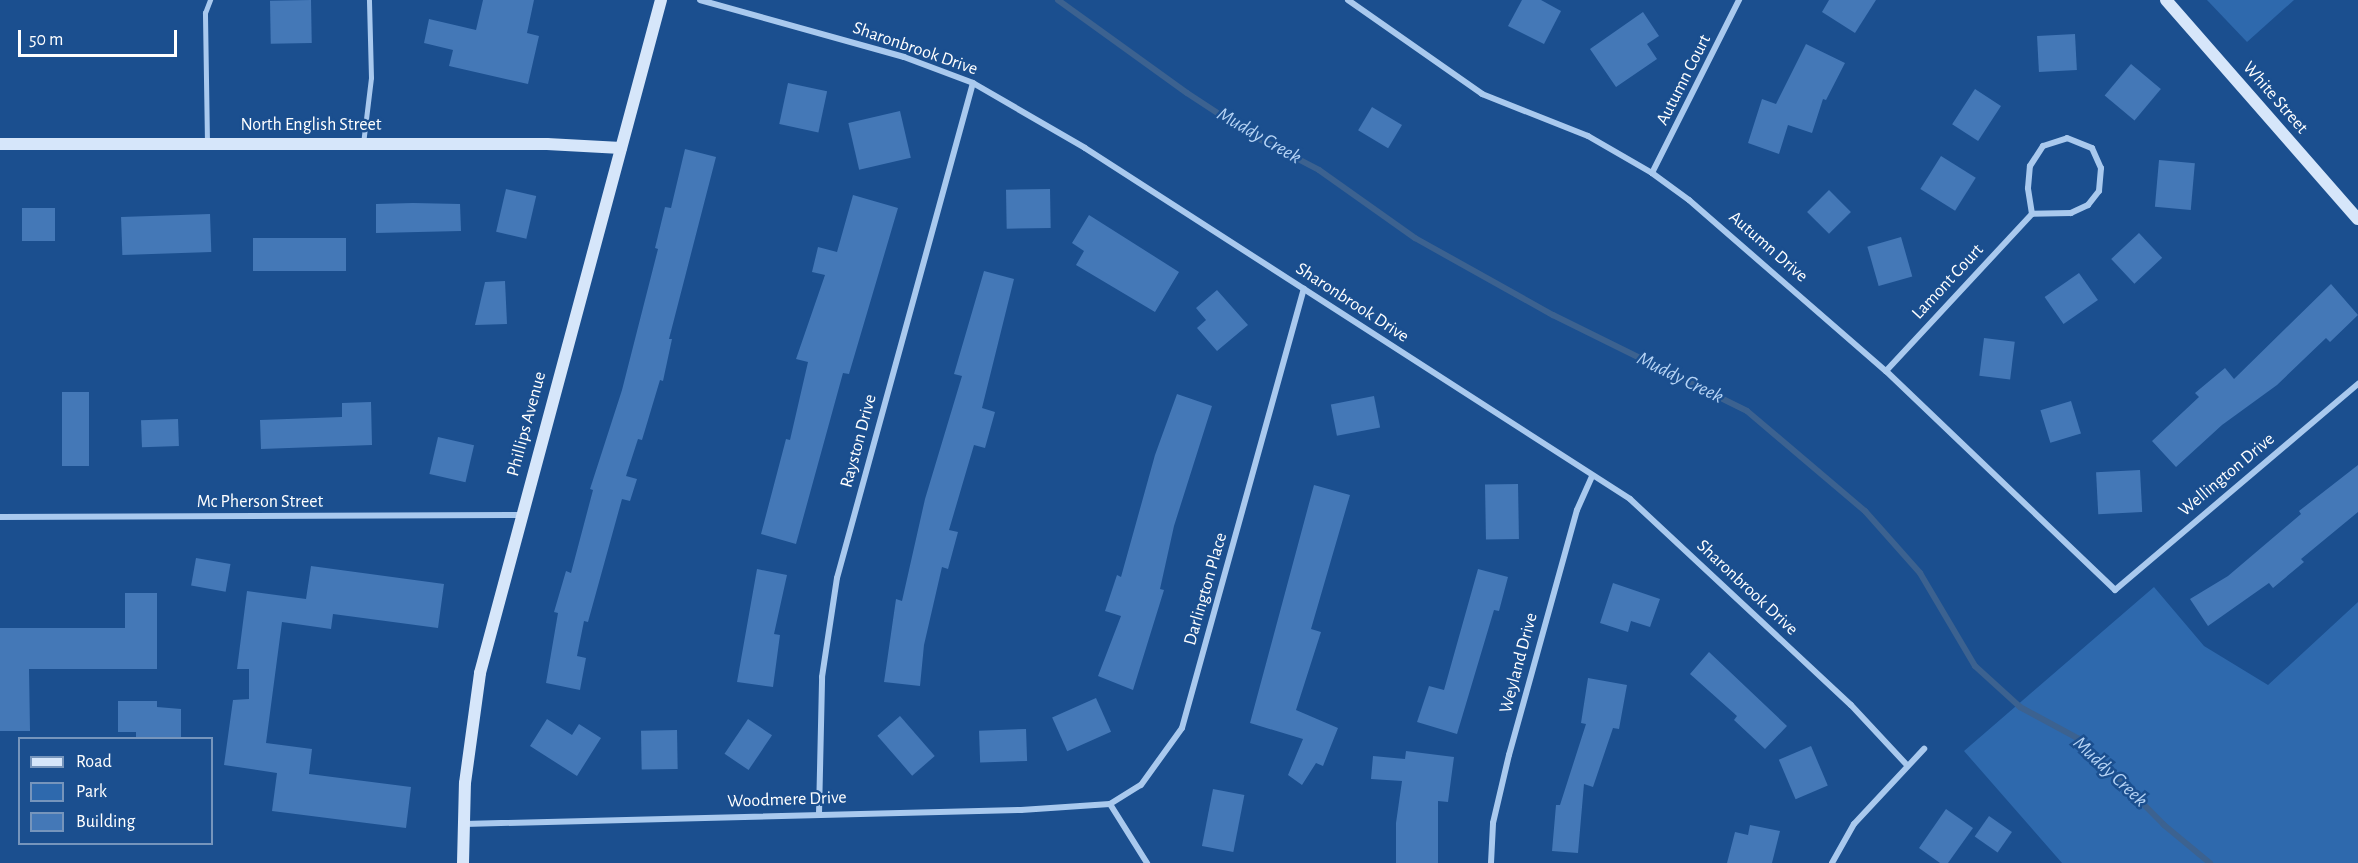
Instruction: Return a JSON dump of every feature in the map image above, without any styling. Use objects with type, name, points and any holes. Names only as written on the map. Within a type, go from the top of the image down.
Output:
[{"type":"street","name":"Phillips Avenue","points":[[463,863],[463,824],[475,701],[520,515],[661,0]]},
{"type":"street","name":"Sharonbrook Drive","points":[[700,0],[904,57],[973,83],[1085,148],[1630,499],[1851,705],[1907,765]]},
{"type":"street","name":"Autumn Drive","points":[[1348,0],[1482,94],[1588,136],[1652,173],[1748,248],[1886,371],[2115,590]]},
{"type":"street","name":"Autumn Court","points":[[1652,173],[1739,0]]},
{"type":"street","name":"White Street","points":[[2166,0],[2358,219]]},
{"type":"street","name":"Rayston Drive","points":[[819,814],[822,677],[837,578],[973,83]]},
{"type":"street","points":[[2067,138],[2092,148],[2101,168],[2099,191],[2088,205],[2071,213],[2032,214],[2028,188],[2030,166],[2043,146],[2067,138]]},
{"type":"street","name":"North English Street","points":[[0,144],[363,144],[621,148]]},
{"type":"street","name":"Lamont Court","points":[[1886,371],[2032,214]]},
{"type":"street","name":"Darlington Place","points":[[1110,804],[1141,785],[1182,728],[1304,289]]},
{"type":"street","name":"Wellington Drive","points":[[2115,590],[2358,384]]},
{"type":"street","name":"Weyland Drive","points":[[1491,863],[1493,823],[1509,755],[1577,510],[1592,476]]},
{"type":"street","name":"Mc Pherson Street","points":[[0,517],[520,515]]},
{"type":"street","points":[[1832,863],[1854,824],[1924,749]]},
{"type":"street","name":"Woodmere Drive","points":[[463,824],[1021,810],[1110,804]]},
{"type":"street","points":[[1110,804],[1147,863]]},
{"type":"lane","points":[[207,143],[205,13],[210,0]]},
{"type":"lane","points":[[363,144],[371,78],[369,0]]},
{"type":"green space","points":[[2207,0],[2294,0],[2247,42]]},
{"type":"green space","points":[[2154,587],[2204,646],[2268,685],[2358,602],[2358,863],[2062,863],[1964,751]]},
{"type":"building","points":[[311,0],[312,43],[271,44],[270,1]]},
{"type":"building","points":[[483,0],[534,0],[527,33],[539,36],[528,84],[449,66],[453,50],[424,43],[429,19],[476,30]]},
{"type":"building","points":[[1522,0],[1541,0],[1561,11],[1544,44],[1508,26]]},
{"type":"building","points":[[1829,0],[1876,0],[1855,33],[1822,12]]},
{"type":"building","points":[[1643,12],[1659,36],[1647,44],[1657,59],[1616,87],[1590,49]]},
{"type":"building","points":[[2075,34],[2077,70],[2039,72],[2037,36]]},
{"type":"building","points":[[1806,44],[1845,63],[1826,100],[1823,99],[1812,133],[1788,125],[1779,154],[1748,143],[1762,99],[1776,104]]},
{"type":"building","points":[[2131,64],[2161,89],[2135,120],[2105,95]]},
{"type":"building","points":[[788,83],[827,91],[818,132],[779,124]]},
{"type":"building","points":[[1975,89],[2001,106],[1978,141],[1952,124]]},
{"type":"building","points":[[1372,107],[1402,125],[1388,148],[1358,130]]},
{"type":"building","points":[[900,111],[911,158],[859,170],[848,123]]},
{"type":"building","points":[[685,149],[716,157],[669,339],[672,339],[663,381],[660,380],[642,440],[638,439],[626,476],[637,479],[630,501],[622,499],[588,622],[584,621],[577,656],[586,658],[580,690],[546,683],[558,613],[554,612],[566,571],[571,573],[593,490],[590,489],[622,390],[658,249],[655,248],[665,207],[671,208]]},
{"type":"building","points":[[1941,156],[1976,178],[1955,211],[1920,189]]},
{"type":"building","points":[[2159,160],[2195,163],[2191,210],[2155,207]]},
{"type":"building","points":[[506,189],[536,196],[526,239],[496,232]]},
{"type":"building","points":[[1050,189],[1051,228],[1007,229],[1006,190]]},
{"type":"building","points":[[1829,190],[1851,212],[1829,234],[1807,212]]},
{"type":"building","points":[[853,195],[898,208],[849,374],[843,373],[796,544],[761,534],[786,439],[790,440],[808,362],[796,359],[825,275],[812,272],[818,247],[837,252]]},
{"type":"building","points":[[376,204],[460,204],[461,231],[376,233]]},
{"type":"building","points":[[22,208],[55,208],[55,241],[22,241]]},
{"type":"building","points":[[210,214],[211,252],[122,255],[121,217]]},
{"type":"building","points":[[1089,215],[1179,272],[1155,312],[1076,265],[1084,251],[1072,243]]},
{"type":"building","points":[[2139,233],[2162,258],[2134,284],[2111,259]]},
{"type":"building","points":[[1901,237],[1912,276],[1879,286],[1867,247]]},
{"type":"building","points":[[253,238],[346,238],[346,271],[253,271]]},
{"type":"building","points":[[984,271],[1014,279],[982,408],[995,412],[985,448],[974,445],[949,530],[958,532],[948,569],[942,567],[924,645],[920,686],[884,682],[896,599],[902,601],[925,499],[962,376],[954,374]]},
{"type":"building","points":[[2079,273],[2098,300],[2064,324],[2045,297]]},
{"type":"building","points":[[505,281],[507,324],[475,325],[485,282]]},
{"type":"building","points":[[2331,284],[2358,315],[2330,342],[2326,338],[2277,385],[2222,425],[2176,467],[2152,441],[2199,397],[2195,393],[2225,368],[2234,379]]},
{"type":"building","points":[[1217,290],[1248,325],[1217,351],[1197,328],[1206,320],[1196,308]]},
{"type":"building","points":[[1984,338],[2015,342],[2010,379],[1979,376]]},
{"type":"building","points":[[62,392],[89,392],[89,466],[62,466]]},
{"type":"building","points":[[1177,394],[1212,406],[1174,526],[1160,589],[1164,590],[1133,690],[1098,676],[1121,616],[1105,611],[1117,575],[1121,577],[1155,455]]},
{"type":"building","points":[[1374,396],[1380,427],[1337,436],[1331,404]]},
{"type":"building","points":[[2071,401],[2081,434],[2050,443],[2040,410]]},
{"type":"building","points":[[371,402],[372,445],[261,449],[260,420],[342,417],[342,403]]},
{"type":"building","points":[[178,419],[179,446],[142,447],[141,420]]},
{"type":"building","points":[[438,437],[474,445],[466,482],[429,474]]},
{"type":"building","points":[[2358,465],[2358,512],[2301,559],[2304,562],[2273,588],[2269,583],[2208,626],[2190,599],[2228,576],[2301,514],[2299,511]]},
{"type":"building","points":[[2140,470],[2142,512],[2098,514],[2096,472]]},
{"type":"building","points":[[1518,484],[1519,539],[1486,540],[1485,485]]},
{"type":"building","points":[[1314,485],[1350,495],[1311,629],[1321,632],[1296,710],[1338,728],[1323,766],[1316,763],[1302,785],[1288,775],[1303,739],[1250,723]]},
{"type":"building","points":[[196,558],[230,564],[226,592],[191,586]]},
{"type":"building","points":[[311,566],[444,584],[438,628],[333,614],[331,629],[282,622],[266,743],[312,749],[309,774],[411,787],[406,828],[272,811],[277,773],[224,765],[233,700],[249,699],[249,669],[237,669],[247,591],[306,599]]},
{"type":"building","points":[[757,569],[787,575],[774,634],[780,635],[773,687],[737,682]]},
{"type":"building","points":[[1478,569],[1508,577],[1499,611],[1494,610],[1457,734],[1417,722],[1429,686],[1444,690]]},
{"type":"building","points":[[1613,583],[1660,599],[1650,627],[1631,621],[1628,632],[1600,623]]},
{"type":"building","points":[[125,593],[157,593],[157,669],[29,669],[30,731],[0,731],[0,628],[125,628]]},
{"type":"building","points":[[1709,652],[1787,726],[1765,749],[1734,720],[1737,716],[1690,674]]},
{"type":"building","points":[[1588,678],[1627,685],[1619,729],[1613,728],[1593,787],[1584,784],[1578,853],[1552,851],[1556,805],[1560,805],[1586,724],[1581,723]]},
{"type":"building","points":[[1096,698],[1111,732],[1067,751],[1052,718]]},
{"type":"building","points":[[118,701],[157,701],[157,707],[181,709],[181,737],[136,737],[136,732],[118,732]]},
{"type":"building","points":[[900,716],[935,756],[912,776],[877,736]]},
{"type":"building","points":[[547,719],[572,735],[579,724],[601,738],[577,776],[530,746]]},
{"type":"building","points":[[748,719],[772,735],[749,770],[725,754]]},
{"type":"building","points":[[1026,729],[1027,761],[980,763],[979,731]]},
{"type":"building","points":[[677,730],[678,769],[642,770],[641,731]]},
{"type":"building","points":[[1811,746],[1828,786],[1796,799],[1779,760]]},
{"type":"building","points":[[1406,751],[1454,757],[1448,802],[1438,801],[1438,863],[1396,863],[1396,823],[1402,781],[1371,779],[1373,756],[1405,759]]},
{"type":"building","points":[[1213,789],[1244,795],[1233,852],[1202,846]]},
{"type":"building","points":[[1946,809],[1973,828],[1948,863],[1940,863],[1919,848]]},
{"type":"building","points":[[1989,816],[2012,832],[1998,853],[1975,836]]},
{"type":"building","points":[[1750,825],[1780,831],[1772,863],[1727,863],[1735,832],[1748,835]]},
{"type":"waterway","name":"Muddy Creek","points":[[1058,0],[1187,93],[1248,133],[1319,170],[1415,238],[1553,315],[1747,411],[1865,511],[1920,573],[1975,666],[2020,707],[2079,739],[2164,825],[2210,863]]}]
